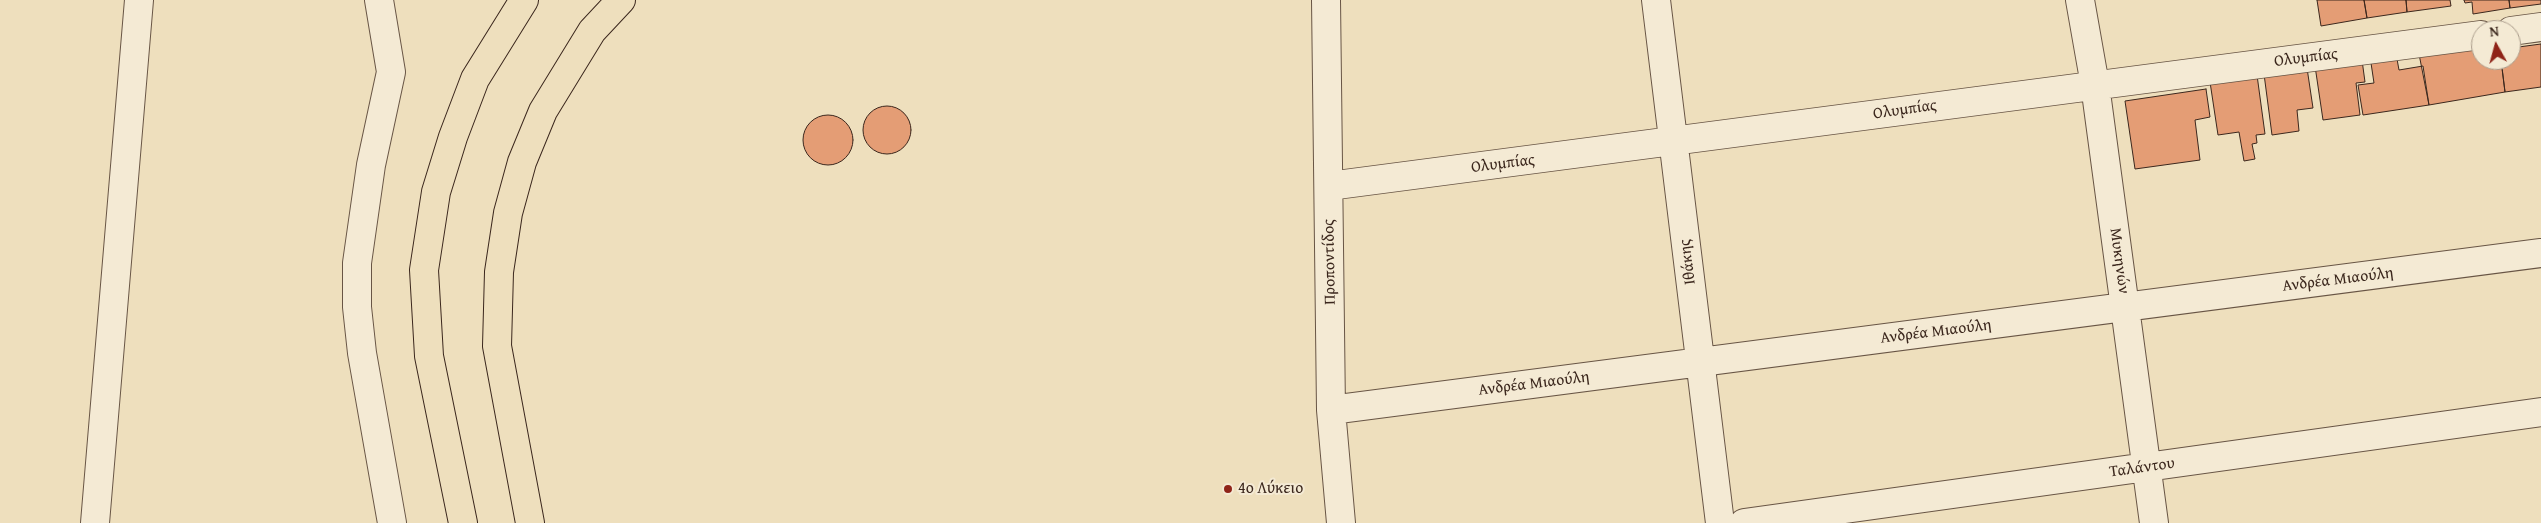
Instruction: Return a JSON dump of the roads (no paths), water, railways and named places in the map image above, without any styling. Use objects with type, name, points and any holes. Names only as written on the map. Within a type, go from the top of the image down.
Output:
[{"type":"main road","points":[[463,523],[429,356],[424,270],[436,192],[453,136],[475,79],[524,0]]},
{"type":"main road","points":[[530,523],[497,346],[499,272],[508,213],[522,162],[543,111],[592,31],[621,0]]},
{"type":"street","points":[[95,523],[139,0]]},
{"type":"street","points":[[380,0],[391,72],[371,166],[357,263],[357,307],[362,353],[392,523]]},
{"type":"street","name":"Προποντίδος","points":[[1326,0],[1331,410],[1341,523]]},
{"type":"street","name":"Ιθάκης","points":[[1656,0],[1720,523]]},
{"type":"street","name":"Μυκηνών","points":[[2080,0],[2095,85],[2154,523]]},
{"type":"street","points":[[2521,30],[2541,27]]},
{"type":"street","name":"Ολυμπίας","points":[[1329,186],[2471,36]]},
{"type":"street","name":"Ανδρέα Μιαούλη","points":[[1331,410],[2541,253]]},
{"type":"street","name":"Ταλάντου","points":[[1744,523],[2541,412]]},
{"type":"place","name":"4ο Λύκειο","points":[[1228,489]]}]
